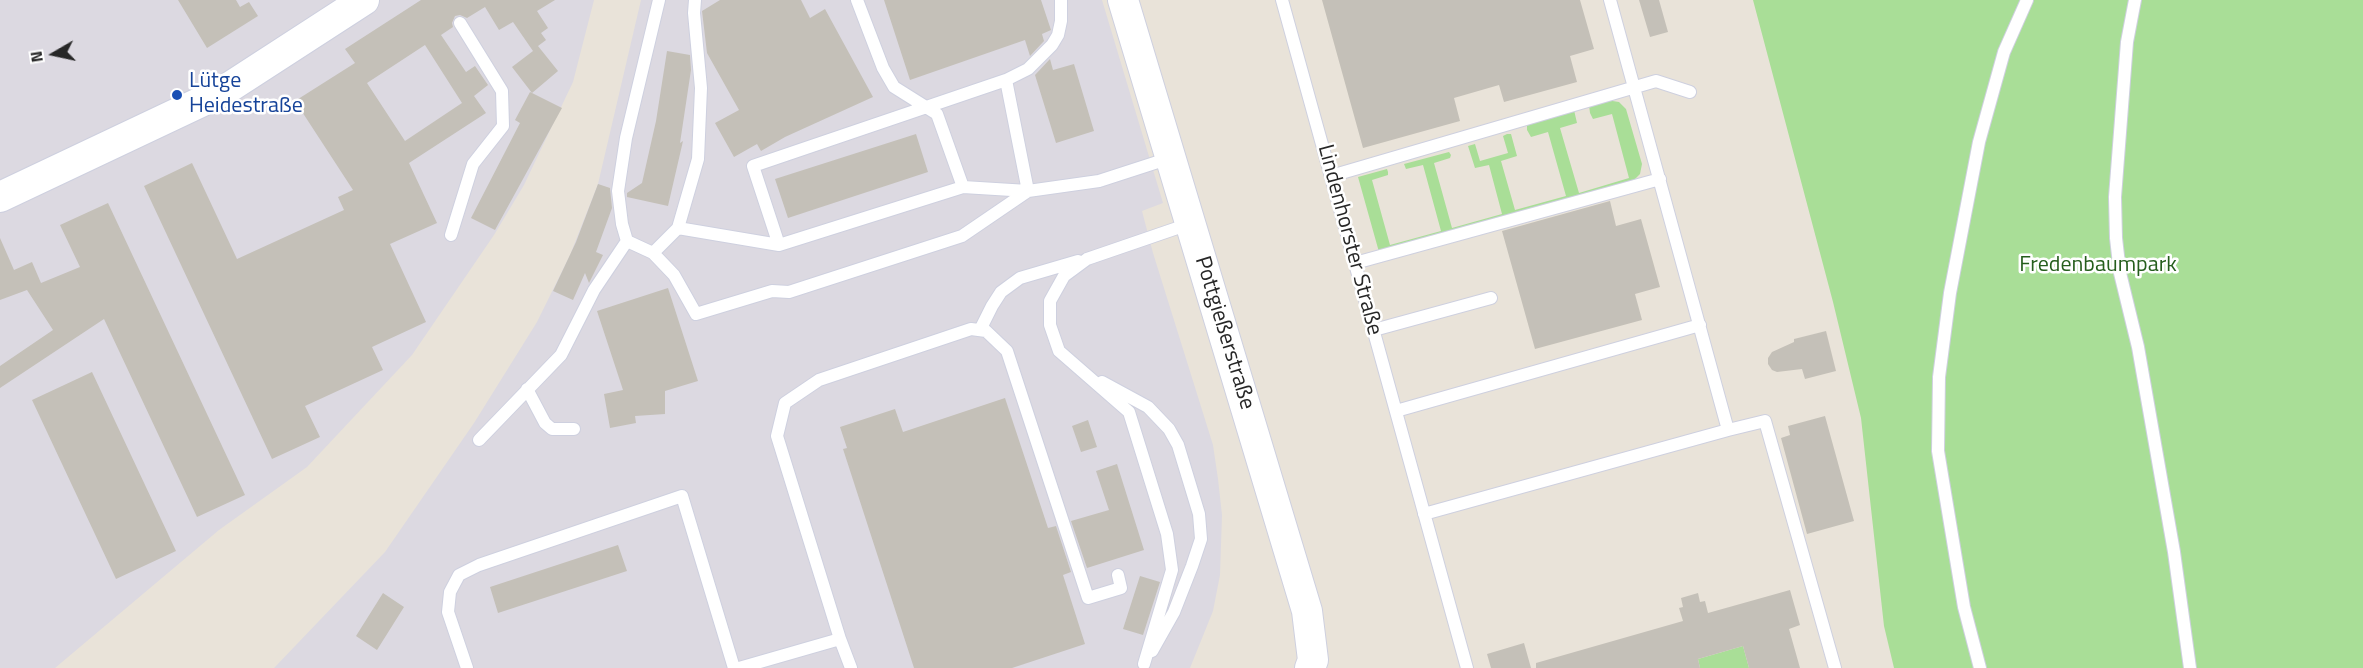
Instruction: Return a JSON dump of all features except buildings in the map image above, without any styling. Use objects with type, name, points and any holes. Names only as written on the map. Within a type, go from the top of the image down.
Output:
[{"type":"street","points":[[0,197],[222,92],[364,0]]},
{"type":"street","name":"Pottgießerstraße","points":[[1123,0],[1307,610],[1313,660],[1310,668]]},
{"type":"lane","points":[[627,242],[618,191],[626,138],[659,0]]},
{"type":"lane","points":[[653,253],[678,228],[698,159],[701,88],[694,13],[695,0]]},
{"type":"lane","points":[[857,0],[883,68],[894,87],[937,114],[963,187]]},
{"type":"lane","points":[[779,245],[753,166],[1006,80],[1029,69],[1052,45],[1058,35],[1061,0]]},
{"type":"lane","name":"Lindenhorster Straße","points":[[1282,0],[1467,668]]},
{"type":"lane","points":[[1610,0],[1728,430]]},
{"type":"lane","points":[[1980,668],[1964,607],[1938,451],[1938,377],[1950,293],[1979,142],[2004,52],[2028,0]]},
{"type":"lane","points":[[2135,0],[2127,42],[2118,149],[2115,197],[2116,238],[2170,529],[2190,668]]},
{"type":"lane","points":[[451,235],[473,164],[503,126],[502,91],[460,22]]},
{"type":"lane","points":[[1006,80],[1028,191]]},
{"type":"lane","points":[[1331,176],[1634,86],[1656,81],[1690,92]]},
{"type":"lane","points":[[678,228],[779,245],[963,187],[1028,191],[1099,181],[1171,158]]},
{"type":"lane","points":[[1355,263],[1660,179]]},
{"type":"lane","points":[[627,242],[653,253],[674,275],[696,314],[772,291],[789,292],[962,236],[1028,191]]},
{"type":"lane","points":[[980,330],[1001,292],[1020,278],[1087,259],[1192,223]]},
{"type":"lane","points":[[479,440],[561,355],[594,290],[627,242]]},
{"type":"lane","points":[[1087,259],[1064,276],[1050,301],[1050,325],[1059,351],[1129,412],[1167,534],[1173,570],[1143,666]]},
{"type":"lane","points":[[1374,330],[1491,298]]},
{"type":"lane","points":[[1396,411],[1700,325]]},
{"type":"lane","points":[[851,668],[777,436],[785,403],[819,380],[971,329],[986,331],[1007,351],[1088,598],[1121,588],[1118,575]]},
{"type":"lane","points":[[1082,371],[1149,407],[1169,429],[1178,445],[1199,514],[1201,539],[1192,566],[1174,612],[1143,666]]},
{"type":"lane","points":[[527,389],[545,423],[552,429],[574,429]]},
{"type":"lane","points":[[1425,514],[1765,420],[1835,668]]},
{"type":"lane","points":[[467,668],[448,612],[450,592],[459,575],[479,565],[682,496],[734,668]]},
{"type":"lane","points":[[739,668],[840,639]]},
{"type":"shaded area","points":[[0,0],[594,0],[573,82],[524,185],[494,235],[412,355],[307,467],[219,530],[55,668],[0,668]]},
{"type":"shaded area","points":[[641,0],[1102,0],[1163,203],[1142,211],[1213,445],[1218,479],[1222,515],[1220,575],[1213,611],[1190,668],[274,668],[385,552],[474,423],[537,322],[570,255],[598,184]]},
{"type":"green space","name":"Fredenbaumpark","points":[[1753,0],[2363,0],[2363,668],[1894,668],[1884,626],[1861,418],[1833,302]]},
{"type":"green space","points":[[1606,100],[1619,102],[1626,109],[1642,164],[1640,174],[1632,182],[1379,252],[1358,177],[1387,169],[1388,175],[1372,180],[1390,245],[1441,231],[1423,165],[1406,169],[1404,164],[1449,152],[1450,158],[1434,163],[1452,228],[1502,214],[1489,165],[1475,168],[1468,146],[1475,144],[1480,161],[1508,153],[1503,136],[1507,134],[1511,134],[1517,156],[1501,161],[1515,210],[1566,196],[1548,132],[1531,137],[1527,130],[1527,123],[1574,110],[1577,123],[1560,128],[1579,193],[1629,178],[1612,114],[1593,119],[1590,113],[1589,105]]},
{"type":"green space","points":[[1743,646],[1749,668],[1700,668],[1698,659]]},
{"type":"place","name":"Lütge Heidestraße","points":[[177,95]]}]
